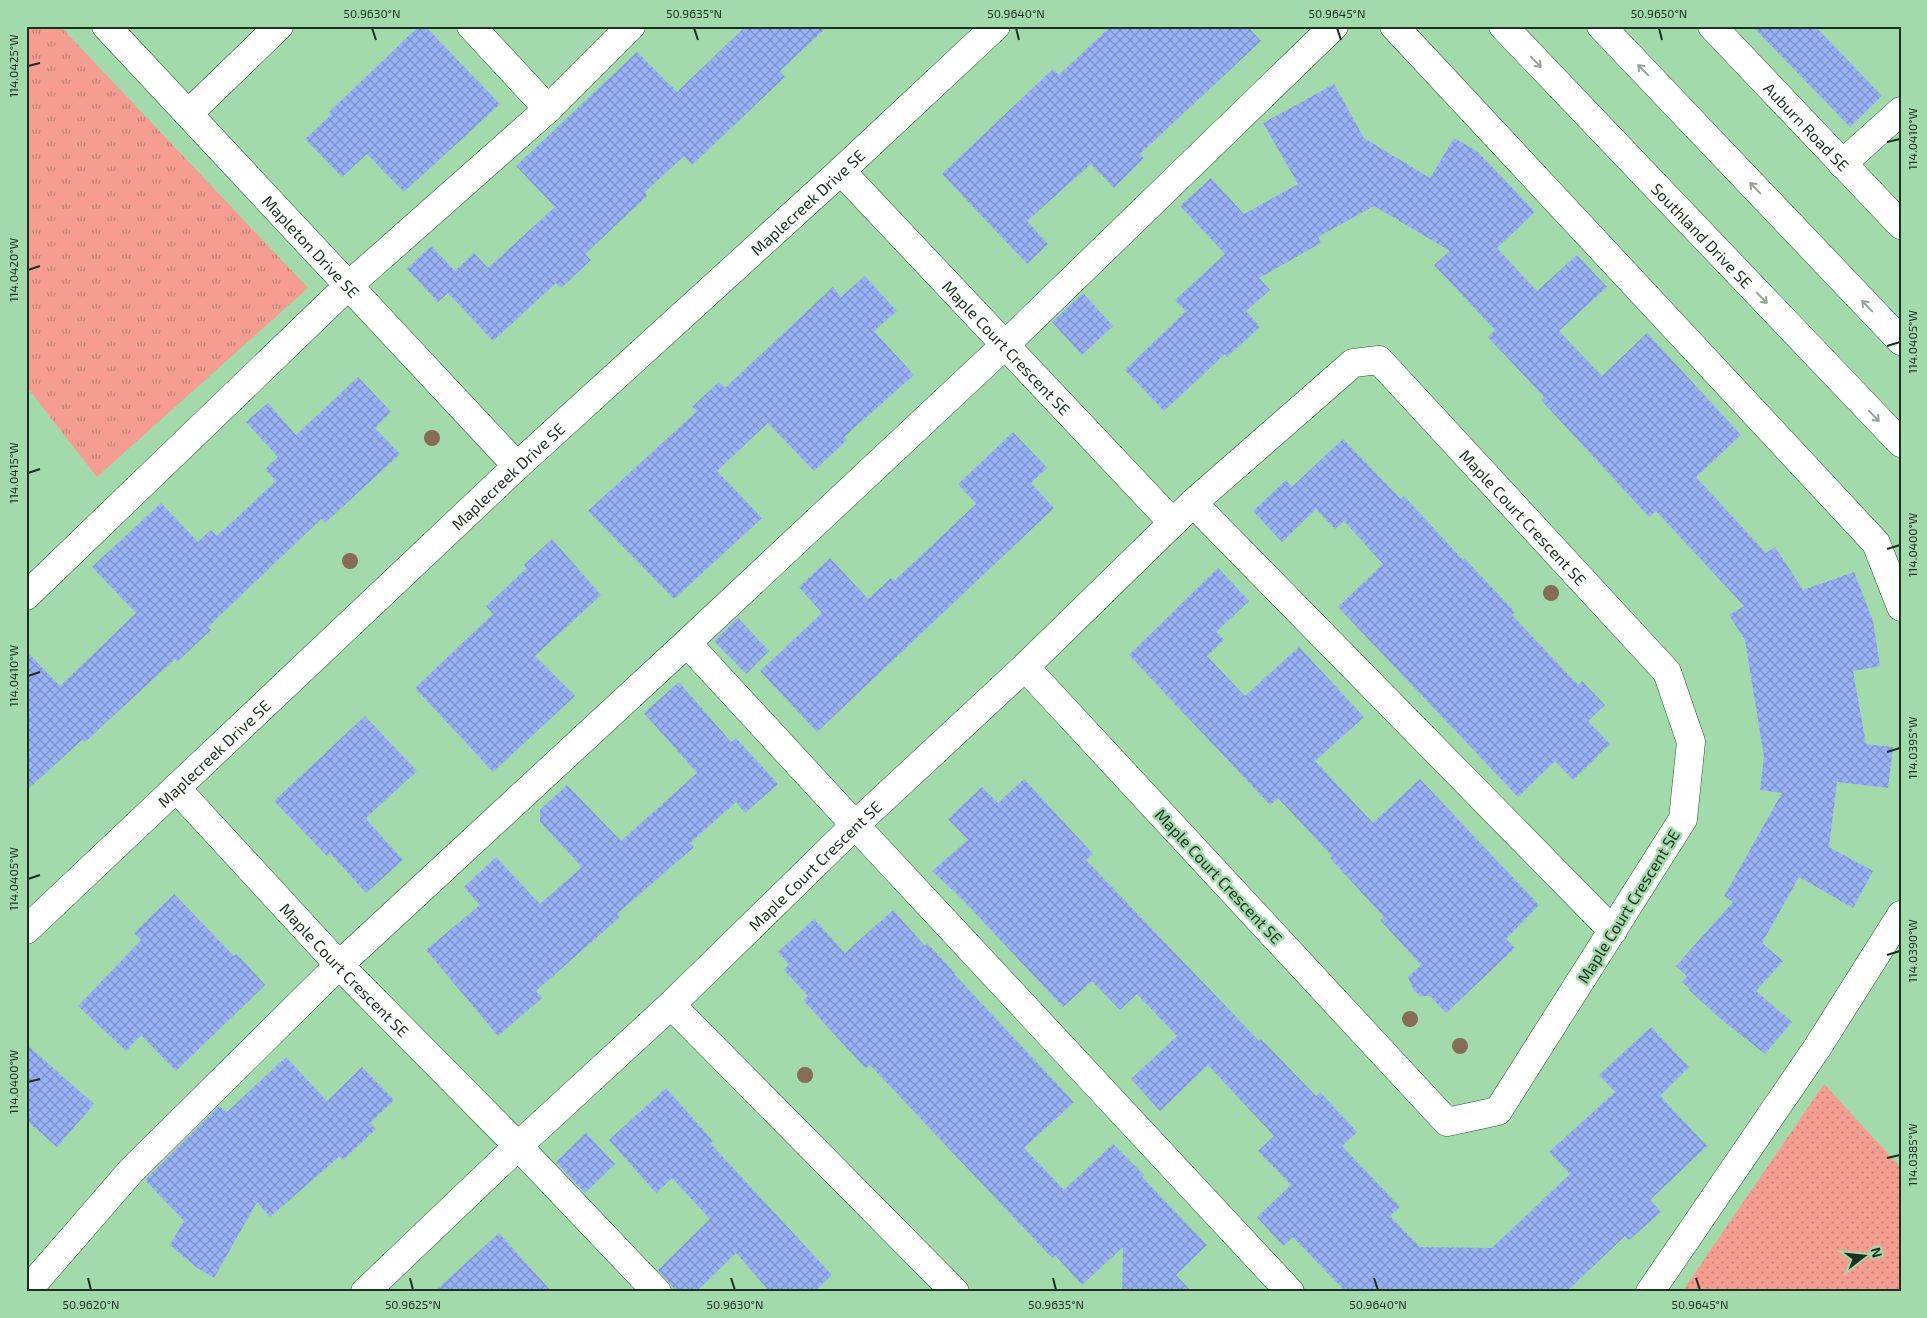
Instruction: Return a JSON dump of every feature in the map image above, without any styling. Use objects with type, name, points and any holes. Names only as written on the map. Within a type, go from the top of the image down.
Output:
[{"type":"street","name":"Mapleton Drive SE","points":[[106,26],[518,466]]},
{"type":"street","points":[[188,114],[279,26]]},
{"type":"street","points":[[471,26],[548,109]]},
{"type":"street","points":[[26,596],[349,285],[548,109],[631,26]]},
{"type":"street","name":"Maplecreek Drive SE","points":[[26,930],[518,466],[841,171],[996,26]]},
{"type":"street","points":[[26,1292],[131,1171],[339,965],[1005,345],[1334,26]]},
{"type":"street","points":[[1394,26],[1876,542],[1901,607]]},
{"type":"street","name":"Southland Drive SE","points":[[1502,26],[1901,444]]},
{"type":"street","points":[[1601,26],[1901,342]]},
{"type":"street","name":"Auburn Road SE","points":[[1712,26],[1901,226]]},
{"type":"street","points":[[1842,164],[1901,112]]},
{"type":"street","name":"Maple Court Crescent SE","points":[[841,171],[1173,523]]},
{"type":"street","name":"Maple Court Crescent SE","points":[[365,1292],[518,1146],[671,1005],[855,825],[1025,667],[1193,503],[1353,363],[1379,360],[1667,672],[1692,742],[1683,819],[1498,1111],[1447,1122],[1025,667]]},
{"type":"street","points":[[1193,503],[1613,931]]},
{"type":"street","points":[[687,643],[1290,1292]]},
{"type":"street","name":"Maple Court Crescent SE","points":[[176,788],[339,965],[518,1146]]},
{"type":"street","points":[[1650,1292],[1817,1048],[1901,915]]},
{"type":"street","points":[[671,1005],[955,1292]]},
{"type":"street","points":[[518,1146],[657,1292]]},
{"type":"green space","points":[[26,26],[60,26],[308,288],[97,477],[26,386]]},
{"type":"green space","points":[[1824,1084],[1901,1168],[1901,1292],[1682,1292]]},
{"type":"building","points":[[419,26],[425,26],[500,104],[404,192],[367,154],[342,177],[305,139],[331,115],[329,112]]},
{"type":"building","points":[[746,26],[828,26],[780,71],[785,77],[692,165],[684,156],[645,192],[647,196],[585,254],[591,260],[561,288],[556,283],[493,341],[448,293],[438,302],[407,269],[431,246],[455,271],[474,253],[488,268],[555,207],[516,166],[637,52],[677,92]]},
{"type":"building","points":[[1111,26],[1247,26],[1261,41],[1140,154],[1144,158],[1114,188],[1091,164],[1027,221],[1048,244],[1027,264],[942,174],[1053,69],[1059,75]]},
{"type":"building","points":[[1752,26],[1815,26],[1882,96],[1850,127]]},
{"type":"building","points":[[1334,84],[1364,138],[1430,178],[1454,138],[1477,151],[1535,212],[1497,248],[1537,291],[1577,255],[1607,287],[1559,331],[1602,376],[1647,333],[1741,435],[1696,477],[1766,553],[1775,547],[1803,590],[1854,572],[1873,621],[1880,666],[1853,671],[1866,744],[1893,747],[1888,788],[1837,782],[1829,847],[1873,871],[1853,908],[1799,877],[1762,943],[1783,961],[1756,991],[1792,1022],[1765,1054],[1723,1021],[1689,990],[1682,982],[1687,976],[1676,966],[1733,902],[1724,896],[1782,793],[1760,790],[1764,757],[1745,640],[1729,615],[1744,606],[1656,511],[1649,517],[1541,400],[1544,397],[1488,337],[1495,330],[1434,265],[1450,251],[1374,206],[1318,237],[1321,243],[1259,278],[1270,290],[1246,311],[1260,327],[1227,357],[1225,354],[1164,411],[1125,370],[1186,311],[1175,300],[1225,254],[1180,206],[1211,178],[1244,214],[1298,184],[1263,123]]},
{"type":"building","points":[[865,276],[897,311],[874,331],[914,375],[844,437],[847,440],[814,471],[768,423],[717,471],[762,518],[674,599],[588,511],[697,411],[692,407],[719,382],[725,388],[833,287],[841,297]]},
{"type":"building","points":[[1083,293],[1113,326],[1082,355],[1052,322]]},
{"type":"building","points":[[358,377],[391,412],[375,428],[400,454],[325,523],[321,519],[208,627],[211,630],[177,662],[175,659],[85,742],[82,740],[26,791],[26,651],[60,686],[136,613],[92,567],[161,503],[198,542],[211,530],[217,536],[276,481],[265,469],[278,457],[246,422],[268,403],[296,435]]},
{"type":"building","points":[[1013,432],[1047,468],[1031,483],[1054,508],[817,732],[760,671],[822,613],[799,587],[830,558],[868,599],[891,578],[894,581],[976,504],[958,484]]},
{"type":"building","points":[[1343,439],[1401,499],[1404,496],[1463,560],[1464,558],[1515,612],[1512,615],[1578,685],[1582,681],[1605,705],[1588,721],[1610,744],[1573,780],[1555,761],[1518,797],[1338,607],[1383,564],[1344,521],[1335,529],[1316,509],[1282,542],[1253,511],[1286,480],[1292,487]]},
{"type":"building","points":[[552,539],[601,595],[535,656],[575,696],[493,772],[415,688],[493,614],[486,606],[527,568],[524,565]]},
{"type":"building","points":[[1218,568],[1249,601],[1216,632],[1224,640],[1207,656],[1245,696],[1299,647],[1364,717],[1315,761],[1373,823],[1420,779],[1539,905],[1506,939],[1515,948],[1446,1013],[1430,996],[1421,996],[1414,991],[1408,977],[1421,965],[1380,920],[1384,917],[1330,858],[1332,856],[1278,798],[1270,805],[1129,655]]},
{"type":"building","points":[[738,618],[769,651],[746,674],[714,641]]},
{"type":"building","points":[[679,682],[731,742],[736,738],[778,784],[745,813],[736,802],[690,843],[694,847],[617,914],[620,917],[536,991],[542,998],[498,1036],[426,950],[480,905],[464,887],[496,857],[540,904],[582,867],[540,822],[540,810],[567,785],[621,841],[697,773],[644,713]]},
{"type":"building","points":[[365,716],[417,771],[367,817],[367,820],[403,860],[366,893],[330,853],[327,856],[274,801]]},
{"type":"building","points":[[1024,779],[1093,854],[1086,860],[1259,1041],[1261,1039],[1316,1096],[1320,1092],[1357,1132],[1342,1146],[1400,1207],[1390,1216],[1420,1247],[1492,1248],[1570,1174],[1549,1152],[1615,1092],[1599,1075],[1651,1027],[1689,1067],[1660,1096],[1707,1146],[1650,1200],[1661,1212],[1629,1240],[1625,1236],[1566,1292],[1346,1292],[1293,1237],[1283,1246],[1257,1217],[1291,1185],[1258,1151],[1274,1136],[1208,1065],[1160,1111],[1131,1079],[1177,1036],[1137,994],[1120,1010],[1092,981],[1063,1007],[963,900],[932,871],[968,840],[948,819],[982,787],[998,803]]},
{"type":"building","points":[[174,894],[234,956],[237,954],[265,985],[176,1071],[141,1035],[126,1051],[78,1006],[141,940],[134,933]]},
{"type":"building","points":[[893,910],[925,946],[927,943],[1074,1102],[1024,1148],[1064,1190],[1113,1144],[1144,1175],[1142,1177],[1207,1245],[1176,1275],[1192,1292],[1122,1292],[1123,1247],[1082,1285],[1055,1255],[1052,1258],[870,1065],[865,1068],[803,1000],[808,996],[784,970],[789,964],[778,952],[814,919],[845,953]]},
{"type":"building","points":[[26,1044],[94,1104],[57,1147],[26,1120]]},
{"type":"building","points":[[286,1057],[327,1101],[362,1067],[394,1100],[370,1123],[376,1129],[343,1160],[340,1156],[270,1217],[257,1202],[214,1278],[196,1267],[170,1245],[184,1221],[145,1180],[219,1106],[227,1112]]},
{"type":"building","points":[[666,1088],[713,1141],[710,1143],[832,1275],[814,1292],[770,1292],[736,1253],[696,1292],[677,1292],[658,1270],[710,1219],[672,1178],[656,1193],[609,1140]]},
{"type":"building","points":[[586,1133],[615,1164],[585,1193],[556,1162]]},
{"type":"building","points":[[499,1233],[552,1292],[434,1292]]}]
